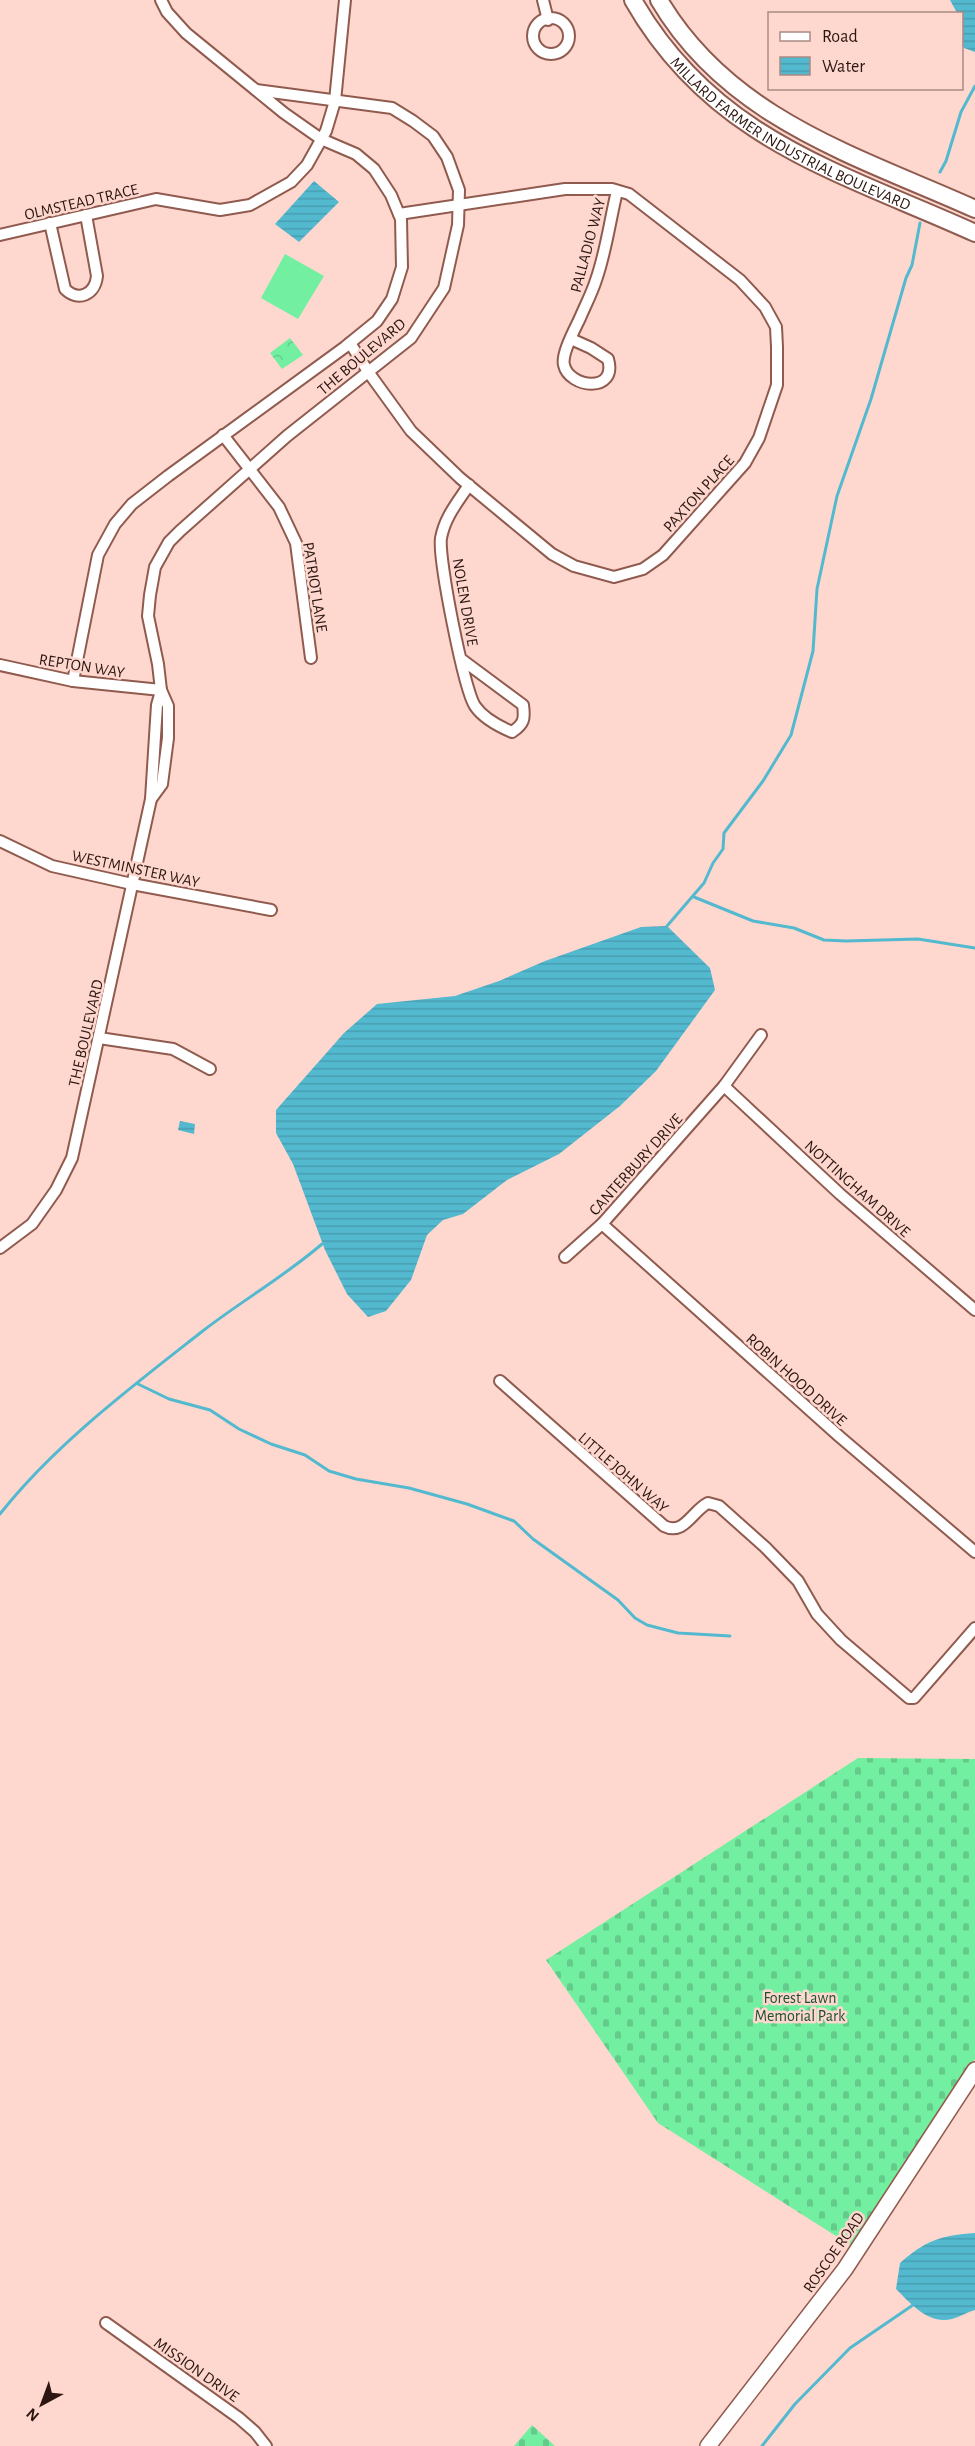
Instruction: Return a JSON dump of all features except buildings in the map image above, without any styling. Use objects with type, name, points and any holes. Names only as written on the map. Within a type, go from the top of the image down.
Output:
[{"type":"main road","name":"MILLARD FARMER INDUSTRIAL BOULEVARD","points":[[633,0],[659,40],[685,71],[715,100],[750,127],[808,160],[975,233]]},
{"type":"main road","name":"MILLARD FARMER INDUSTRIAL BOULEVARD","points":[[659,0],[674,23],[703,58],[735,88],[769,113],[806,134],[975,209]]},
{"type":"main road","name":"ROSCOE ROAD","points":[[708,2446],[845,2269],[975,2070]]},
{"type":"street","name":"THE BOULEVARD","points":[[73,681],[98,555],[115,524],[132,504],[377,321],[392,299],[402,267],[399,214],[392,195],[374,169],[356,154],[321,139],[256,90],[186,33],[167,12],[161,0]]},
{"type":"street","name":"OLMSTEAD TRACE","points":[[0,235],[156,199],[220,210],[250,205],[291,182],[307,165],[321,139],[334,101],[345,0]]},
{"type":"street","points":[[543,0],[548,20]]},
{"type":"street","name":"THE BOULEVARD","points":[[0,1248],[32,1224],[56,1190],[72,1158],[151,799],[157,705],[161,690],[148,616],[155,567],[169,542],[250,469],[287,436],[411,338],[444,288],[458,225],[459,190],[447,157],[433,136],[392,108],[256,90]]},
{"type":"street","name":"PAXTON PLACE","points":[[350,343],[411,431],[469,485],[552,554],[574,566],[614,577],[643,569],[663,555],[746,463],[759,438],[777,384],[776,327],[765,307],[740,280],[629,194],[617,191],[565,189],[399,214]]},
{"type":"street","name":"PALLADIO WAY","points":[[571,339],[608,359],[610,367],[603,381],[596,385],[587,384],[566,372],[563,361],[571,339],[596,280],[617,191]]},
{"type":"street","points":[[50,223],[65,289],[71,295],[83,296],[97,284],[98,276],[86,215]]},
{"type":"street","name":"PATRIOT LANE","points":[[223,435],[279,507],[296,543],[311,658]]},
{"type":"street","name":"NOLEN DRIVE","points":[[461,659],[523,705],[525,717],[521,726],[512,732],[495,724],[476,708],[471,699],[461,659],[442,569],[441,541],[446,520],[469,485]]},
{"type":"street","name":"REPTON WAY","points":[[0,665],[73,681],[161,690]]},
{"type":"street","name":"WESTMINSTER WAY","points":[[0,841],[51,866],[271,910]]},
{"type":"street","name":"CANTERBURY DRIVE","points":[[565,1257],[602,1224],[724,1086],[761,1035]]},
{"type":"street","points":[[99,1038],[173,1049],[210,1069]]},
{"type":"street","name":"NOTTINGHAM DRIVE","points":[[724,1086],[840,1194],[975,1310]]},
{"type":"street","name":"ROBIN HOOD DRIVE","points":[[602,1224],[840,1437],[975,1552]]},
{"type":"street","name":"LITTLE JOHN WAY","points":[[500,1381],[664,1526],[673,1530],[680,1528],[702,1506],[708,1503],[719,1506],[765,1547],[798,1581],[817,1614],[841,1640],[909,1698],[914,1698],[975,1628]]},
{"type":"street","name":"MISSION DRIVE","points":[[106,2323],[239,2418],[266,2446]]},
{"type":"green space","points":[[285,254],[324,276],[298,319],[261,298]]},
{"type":"green space","points":[[290,338],[303,355],[282,369],[270,353]]},
{"type":"green space","name":"Forest Lawn Memorial Park","points":[[858,1758],[975,1759],[975,2059],[850,2245],[658,2123],[546,1960]]},
{"type":"green space","points":[[532,2425],[555,2446],[514,2446]]},
{"type":"water","points":[[950,0],[975,0],[975,52],[963,46],[963,12],[956,12]]},
{"type":"water","points":[[314,181],[339,202],[299,242],[275,224]]},
{"type":"water","points":[[667,926],[710,968],[715,990],[656,1071],[620,1106],[559,1154],[507,1180],[463,1214],[443,1220],[427,1235],[411,1280],[386,1311],[368,1317],[347,1294],[325,1250],[293,1164],[276,1133],[276,1110],[344,1033],[377,1004],[455,996],[641,927]]},
{"type":"water","points":[[180,1121],[195,1124],[194,1134],[178,1130]]},
{"type":"water","points":[[975,2233],[975,2310],[952,2319],[936,2319],[921,2312],[896,2289],[900,2263],[917,2249],[934,2240],[952,2235]]},
{"type":"waterway","points":[[940,172],[946,161],[961,112],[975,86]]},
{"type":"waterway","points":[[667,926],[704,883],[713,863],[723,849],[724,833],[763,781],[791,735],[813,651],[817,589],[837,496],[871,399],[906,278],[912,265],[920,223]]},
{"type":"waterway","points":[[694,897],[753,921],[794,928],[824,940],[918,939],[975,948]]},
{"type":"waterway","points":[[0,1514],[45,1463],[96,1416],[204,1330],[322,1244]]},
{"type":"waterway","points":[[138,1384],[169,1399],[210,1410],[239,1429],[271,1444],[305,1455],[329,1471],[356,1479],[409,1488],[467,1504],[514,1521],[533,1539],[618,1600],[635,1618],[647,1625],[678,1633],[730,1636]]},
{"type":"waterway","points":[[762,2446],[795,2404],[850,2348],[913,2305]]}]
